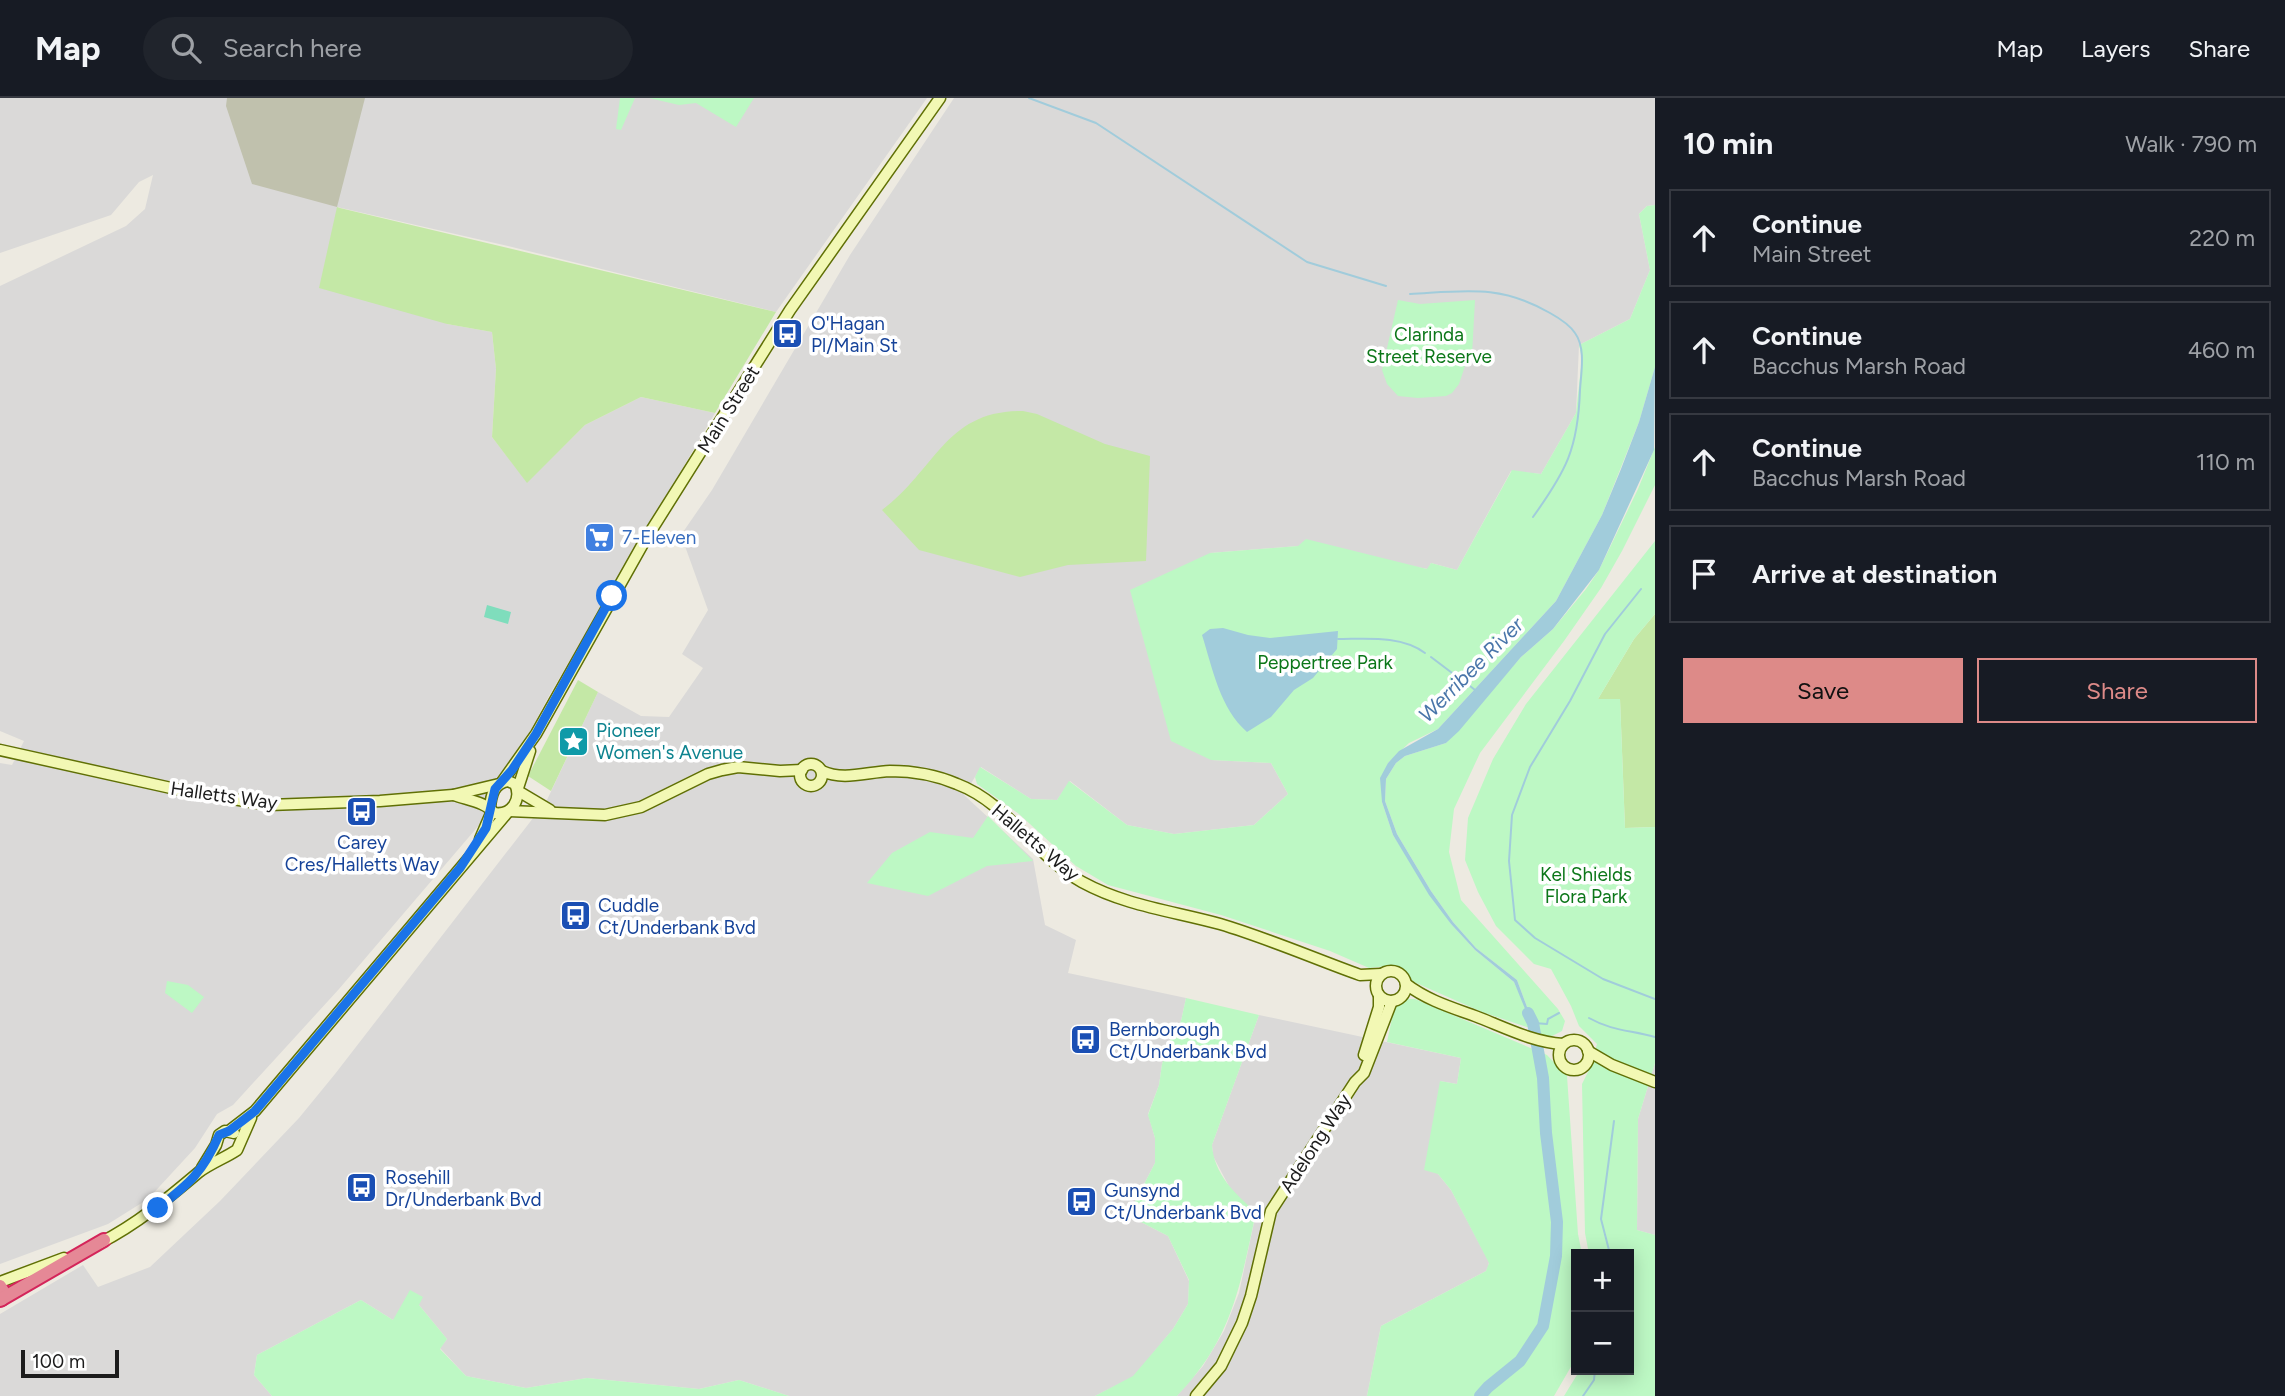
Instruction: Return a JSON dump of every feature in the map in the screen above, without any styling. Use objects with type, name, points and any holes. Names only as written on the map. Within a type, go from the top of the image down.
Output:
[{"type":"highway","points":[[0,1292],[104,1240]]},
{"type":"street","name":"Main Street","points":[[500,783],[536,734],[644,542],[784,319],[940,98]]},
{"type":"street","name":"Main Street","points":[[518,790],[536,734]]},
{"type":"street","name":"Halletts Way","points":[[0,750],[180,790],[269,805],[453,795],[500,783]]},
{"type":"street","points":[[813,764],[824,775],[817,784],[810,786],[804,783],[801,774],[806,765],[813,764]]},
{"type":"street","points":[[491,809],[498,814],[554,812],[587,816],[624,812],[655,801],[722,769],[738,767],[801,774]]},
{"type":"street","name":"Halletts Way","points":[[824,775],[890,771],[918,773],[961,785],[984,798],[1080,881],[1113,897],[1237,930],[1360,975],[1381,974]]},
{"type":"street","points":[[460,868],[482,835],[491,809],[492,794],[500,783],[511,781],[518,790],[554,812]]},
{"type":"street","points":[[200,1172],[219,1135],[229,1131],[255,1111],[508,812],[517,799],[518,790]]},
{"type":"street","name":"Halletts Way","points":[[453,795],[491,809]]},
{"type":"street","points":[[1422,996],[1396,1000],[1377,991],[1381,974],[1390,971],[1398,973],[1406,984],[1422,996],[1541,1042],[1563,1044],[1571,1040],[1579,1041],[1588,1051],[1612,1065],[1655,1082]]},
{"type":"street","name":"Halletts Way","points":[[1360,975],[1377,991]]},
{"type":"street","points":[[1396,1000],[1404,994],[1406,984]]},
{"type":"street","name":"Adelong Way","points":[[1355,1082],[1379,1007],[1377,991]]},
{"type":"street","name":"Adelong Way","points":[[1196,1396],[1221,1366],[1242,1323],[1271,1211],[1355,1082],[1364,1073],[1396,1000]]},
{"type":"street","points":[[1541,1042],[1559,1057],[1563,1065],[1571,1069],[1585,1064],[1588,1051]]},
{"type":"street","points":[[1559,1057],[1563,1044]]},
{"type":"street","points":[[1585,1064],[1612,1065]]},
{"type":"street","points":[[104,1240],[158,1208],[200,1172],[226,1154],[237,1150],[255,1111]]},
{"type":"street","points":[[229,1131],[236,1134],[240,1141]]},
{"type":"street","points":[[216,1145],[226,1154]]},
{"type":"shaded area","points":[[0,98],[927,98],[776,312],[337,207],[447,324],[492,332],[496,369],[492,437],[527,482],[585,425],[641,397],[715,413],[550,694],[480,824],[339,989],[233,1105],[217,1114],[195,1148],[148,1199],[108,1224],[0,1264],[0,763],[12,765],[24,741],[0,731],[0,286],[126,226],[145,209],[153,175],[139,182],[111,215],[0,253]]},
{"type":"shaded area","points":[[227,98],[365,98],[337,207],[252,184],[226,106]]},
{"type":"shaded area","points":[[954,98],[1655,98],[1655,205],[1647,206],[1639,214],[1650,270],[1630,319],[1579,345],[1576,413],[1541,474],[1511,471],[1457,570],[1431,563],[1428,569],[1298,546],[1210,553],[1211,760],[1271,763],[1288,794],[1254,825],[1174,834],[1127,825],[1070,781],[1057,800],[1031,799],[981,767],[964,795],[1033,859],[1045,925],[1076,940],[1068,973],[1186,998],[1181,1021],[1171,1038],[1162,1064],[1159,1085],[1148,1114],[1155,1138],[1155,1163],[1130,1211],[1137,1220],[1168,1236],[1189,1281],[1188,1304],[1173,1329],[1133,1377],[1095,1396],[789,1396],[739,1380],[699,1389],[587,1378],[526,1388],[466,1376],[440,1348],[447,1339],[419,1305],[393,1320],[361,1300],[257,1355],[254,1375],[272,1396],[0,1396],[0,1314],[83,1265],[98,1287],[150,1267],[220,1201],[299,1118],[335,1074],[547,800],[598,692],[641,716],[669,717],[703,668],[682,654],[708,610],[681,535],[712,490],[850,255]]},
{"type":"shaded area","points":[[1259,1015],[1461,1058],[1457,1084],[1440,1081],[1438,1174],[1451,1190],[1489,1262],[1488,1267],[1486,1271],[1381,1326],[1367,1396],[1177,1396],[1203,1366],[1224,1331],[1239,1293],[1256,1213],[1231,1190],[1213,1156],[1212,1145]]},
{"type":"shaded area","points":[[1655,1063],[1655,1235],[1637,1230],[1638,1119]]},
{"type":"green space","points":[[620,98],[635,98],[621,130],[616,129]]},
{"type":"green space","points":[[649,98],[754,98],[736,127],[696,103],[679,105]]},
{"type":"green space","name":"Peppertree Park","points":[[1655,205],[1655,367],[1639,422],[1602,515],[1556,601],[1438,729],[1409,743],[1388,763],[1382,802],[1393,835],[1451,924],[1475,950],[1514,982],[1536,1030],[1482,1012],[1414,982],[1402,970],[1387,966],[1369,968],[1330,951],[1221,915],[1108,885],[1076,866],[1019,814],[977,784],[975,777],[980,767],[1031,799],[1057,800],[1069,781],[1127,825],[1174,834],[1254,825],[1288,794],[1271,763],[1211,760],[1171,741],[1130,590],[1210,553],[1298,546],[1306,539],[1427,569],[1431,563],[1457,570],[1512,470],[1541,474],[1576,413],[1582,358],[1579,345],[1630,319],[1650,270],[1639,214],[1647,206]]},
{"type":"green space","points":[[337,207],[776,312],[715,413],[641,397],[585,425],[527,483],[492,437],[496,369],[492,332],[447,324],[319,288]]},
{"type":"green space","name":"Clarinda Street Reserve","points":[[1398,300],[1420,304],[1475,300],[1472,355],[1452,393],[1418,398],[1398,396],[1387,384],[1382,370]]},
{"type":"green space","points":[[1023,411],[1037,414],[1105,444],[1150,456],[1146,561],[1068,565],[1020,577],[919,550],[882,510],[916,478],[958,431],[976,420],[997,413]]},
{"type":"green space","points":[[1655,447],[1655,485],[1622,551],[1601,588],[1564,641],[1480,753],[1454,809],[1449,852],[1461,900],[1558,1009],[1565,1021],[1562,1031],[1552,1036],[1542,1036],[1530,1015],[1517,980],[1476,948],[1431,891],[1397,834],[1385,801],[1386,779],[1396,763],[1405,756],[1446,743],[1521,657],[1553,629],[1586,589],[1599,570]]},
{"type":"green space","name":"Kel Shields Flora Park","points":[[1655,541],[1655,614],[1634,639],[1598,699],[1620,699],[1625,828],[1655,827],[1655,1063],[1638,1119],[1637,1230],[1655,1235],[1655,1396],[1564,1396],[1577,1375],[1634,1375],[1634,1249],[1588,1249],[1585,1233],[1582,1084],[1591,1066],[1597,1044],[1579,1026],[1551,969],[1534,964],[1496,926],[1465,860],[1468,818],[1493,759],[1526,704]]},
{"type":"green space","points":[[487,605],[511,612],[508,624],[484,617]]},
{"type":"green space","points":[[1655,614],[1655,827],[1625,828],[1620,699],[1598,699],[1634,639]]},
{"type":"green space","points":[[578,680],[598,692],[551,791],[528,776]]},
{"type":"green space","points":[[988,816],[1033,861],[987,866],[928,896],[867,883],[892,853],[930,832],[973,838]]},
{"type":"green space","points":[[167,981],[188,985],[204,997],[192,1013],[165,993]]},
{"type":"green space","points":[[1186,998],[1259,1015],[1212,1145],[1221,1174],[1233,1191],[1256,1212],[1245,1264],[1222,1333],[1196,1375],[1177,1396],[1095,1396],[1133,1376],[1173,1329],[1188,1304],[1189,1280],[1168,1236],[1137,1220],[1130,1211],[1155,1163],[1155,1138],[1148,1115],[1159,1085],[1162,1064],[1171,1038],[1181,1021]]},
{"type":"green space","points":[[1403,999],[1415,999],[1547,1055],[1567,1076],[1581,1249],[1571,1249],[1571,1367],[1554,1396],[1367,1396],[1381,1326],[1486,1271],[1489,1263],[1451,1190],[1438,1174],[1424,1170],[1440,1081],[1457,1084],[1461,1058],[1387,1042],[1394,1009]]},
{"type":"green space","points":[[410,1290],[423,1297],[419,1305],[447,1339],[440,1349],[466,1376],[526,1388],[587,1378],[699,1389],[739,1380],[789,1396],[272,1396],[254,1375],[257,1355],[361,1300],[393,1320]]},
{"type":"water","points":[[1655,367],[1654,450],[1599,570],[1553,629],[1521,657],[1459,731],[1446,743],[1405,756],[1396,763],[1386,779],[1385,801],[1397,834],[1453,922],[1476,948],[1517,980],[1530,1015],[1545,1040],[1541,1040],[1514,982],[1475,950],[1429,895],[1393,835],[1382,802],[1380,778],[1399,751],[1438,729],[1556,601],[1602,515],[1639,422]]},
{"type":"water","points":[[1223,628],[1270,638],[1338,631],[1337,649],[1313,678],[1294,690],[1271,717],[1247,732],[1230,712],[1224,700],[1202,635],[1210,629]]},
{"type":"waterway","points":[[1029,98],[1096,123],[1307,262],[1386,286]]},
{"type":"waterway","points":[[1410,294],[1482,292],[1515,297],[1560,319],[1573,330],[1578,339],[1582,368],[1573,444],[1562,472],[1533,517]]},
{"type":"waterway","points":[[1641,589],[1605,634],[1570,701],[1530,767],[1512,815],[1509,861],[1515,920],[1535,938],[1603,979],[1655,999]]},
{"type":"waterway","points":[[1338,639],[1394,641],[1416,647],[1425,653]]},
{"type":"waterway","points":[[1431,657],[1460,679]]},
{"type":"waterway","points":[[1465,682],[1475,690]]},
{"type":"waterway","name":"Werribee River","points":[[1480,1396],[1520,1361],[1543,1326],[1556,1256],[1557,1222],[1546,1133],[1543,1078],[1533,1023],[1528,1013]]},
{"type":"waterway","points":[[1534,1023],[1547,1024],[1548,1019],[1559,1013]]},
{"type":"waterway","points":[[1589,1018],[1613,1028],[1655,1037]]},
{"type":"waterway","points":[[1609,1249],[1601,1219],[1614,1121]]},
{"type":"waterway","points":[[1583,1396],[1594,1375]]},
{"type":"place","name":"O'Hagan Pl/Main St","points":[[788,334]]},
{"type":"place","name":"7-Eleven","points":[[599,537]]},
{"type":"place","name":"Pioneer Women's Avenue","points":[[573,741]]},
{"type":"place","name":"Carey Cres/Halletts Way","points":[[362,811]]},
{"type":"place","name":"Cuddle Ct/Underbank Bvd","points":[[575,916]]},
{"type":"place","name":"Bernborough Ct/Underbank Bvd","points":[[1086,1040]]},
{"type":"place","name":"Rosehill Dr/Underbank Bvd","points":[[362,1188]]},
{"type":"place","name":"Gunsynd Ct/Underbank Bvd","points":[[1081,1201]]},
{"type":"route","points":[[158,1208],[200,1172],[222,1132],[229,1131],[255,1111],[460,868],[486,828],[492,811],[492,794],[536,734],[612,596]]}]
